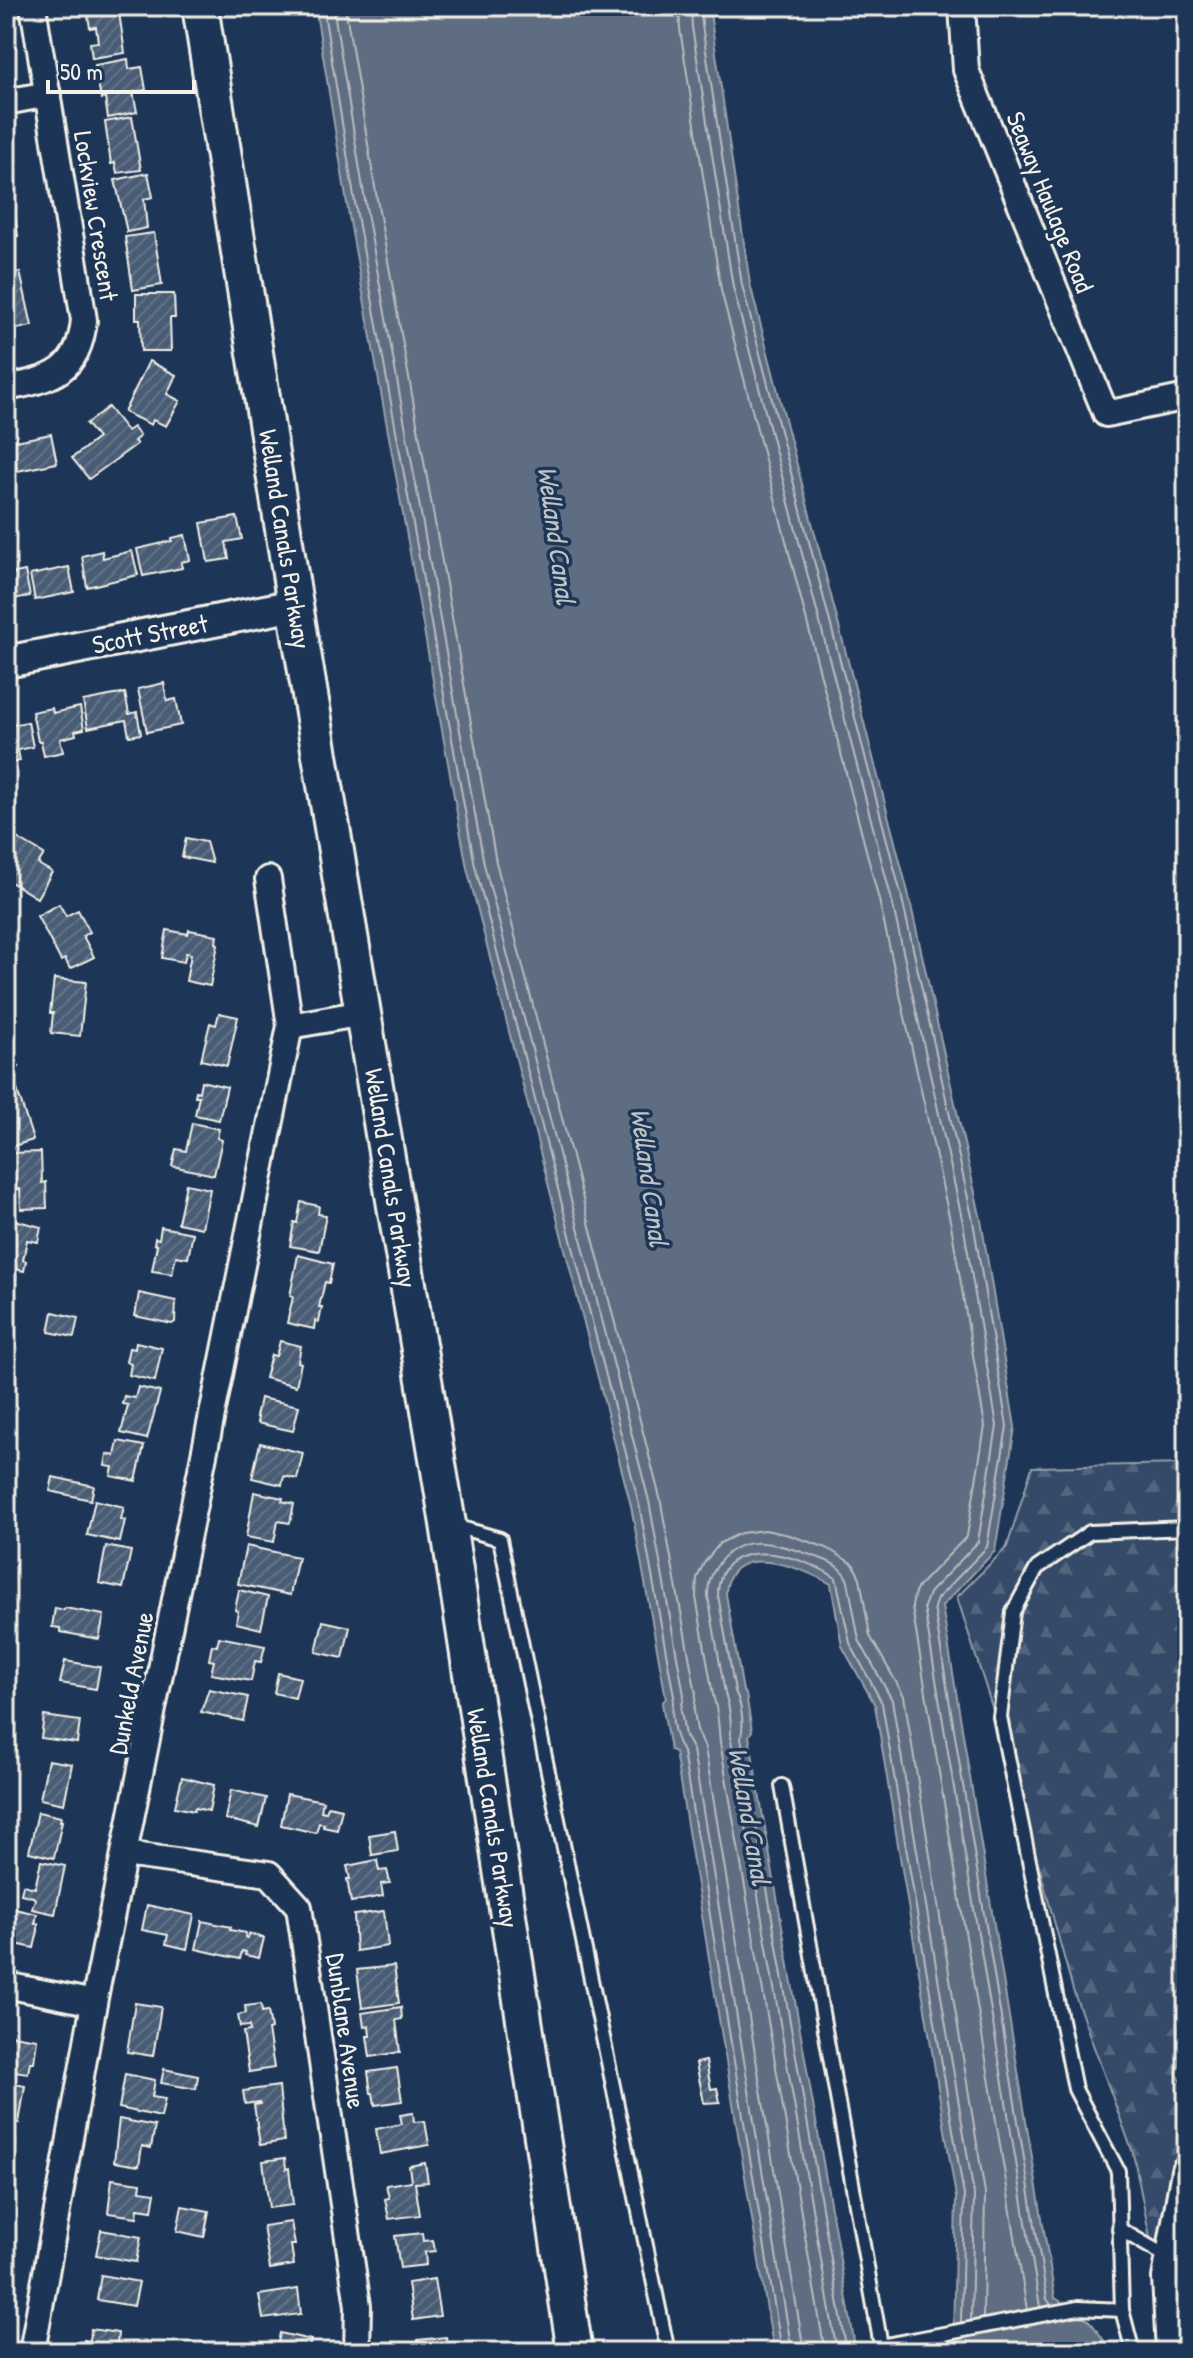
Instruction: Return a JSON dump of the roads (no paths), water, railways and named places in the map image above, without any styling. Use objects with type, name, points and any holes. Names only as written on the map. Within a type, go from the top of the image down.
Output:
[{"type":"main road","name":"Welland Canals Parkway","points":[[200,6],[295,605],[448,1524],[575,2352]]},
{"type":"street","name":"Lockview Crescent","points":[[6,388],[40,381],[65,369],[82,338],[84,320],[33,6]]},
{"type":"street","name":"Seaway Haulage Road","points":[[962,6],[966,70],[1106,414],[1187,397]]},
{"type":"street","points":[[6,102],[48,94]]},
{"type":"street","name":"Scott Street","points":[[6,662],[295,605]]},
{"type":"street","name":"Dunkeld Avenue","points":[[32,2352],[94,2003],[290,1026],[268,879]]},
{"type":"street","points":[[290,1026],[363,1013]]},
{"type":"street","name":"Dunblane Avenue","points":[[125,1854],[269,1874],[299,1907],[358,2306],[357,2352]]},
{"type":"street","points":[[6,1985],[94,2003]]},
{"type":"street","points":[[1172,2352],[1168,2278],[1187,2171]]},
{"type":"lane","points":[[448,1524],[500,1539],[668,2352]]},
{"type":"lane","points":[[1133,2352],[1122,2310],[1118,2171],[1075,2089],[1000,1717],[1013,1612],[1037,1568],[1090,1532],[1187,1528]]},
{"type":"lane","points":[[782,1786],[881,2346],[1078,2308],[1122,2310]]},
{"type":"lane","points":[[1119,2229],[1171,2259]]},
{"type":"water","name":"Welland Canal","points":[[315,6],[709,6],[750,284],[908,892],[981,1220],[1015,1427],[995,1551],[942,1606],[1055,2298],[1088,2320],[1111,2352],[944,2352],[953,2338],[956,2197],[875,1705],[842,1646],[831,1584],[786,1565],[753,1562],[739,1567],[730,1577],[726,1594],[746,1694],[752,1731],[749,1736],[856,2352],[774,2352],[675,1752],[670,1750],[662,1703],[666,1698],[631,1506],[467,868],[349,216]]}]
